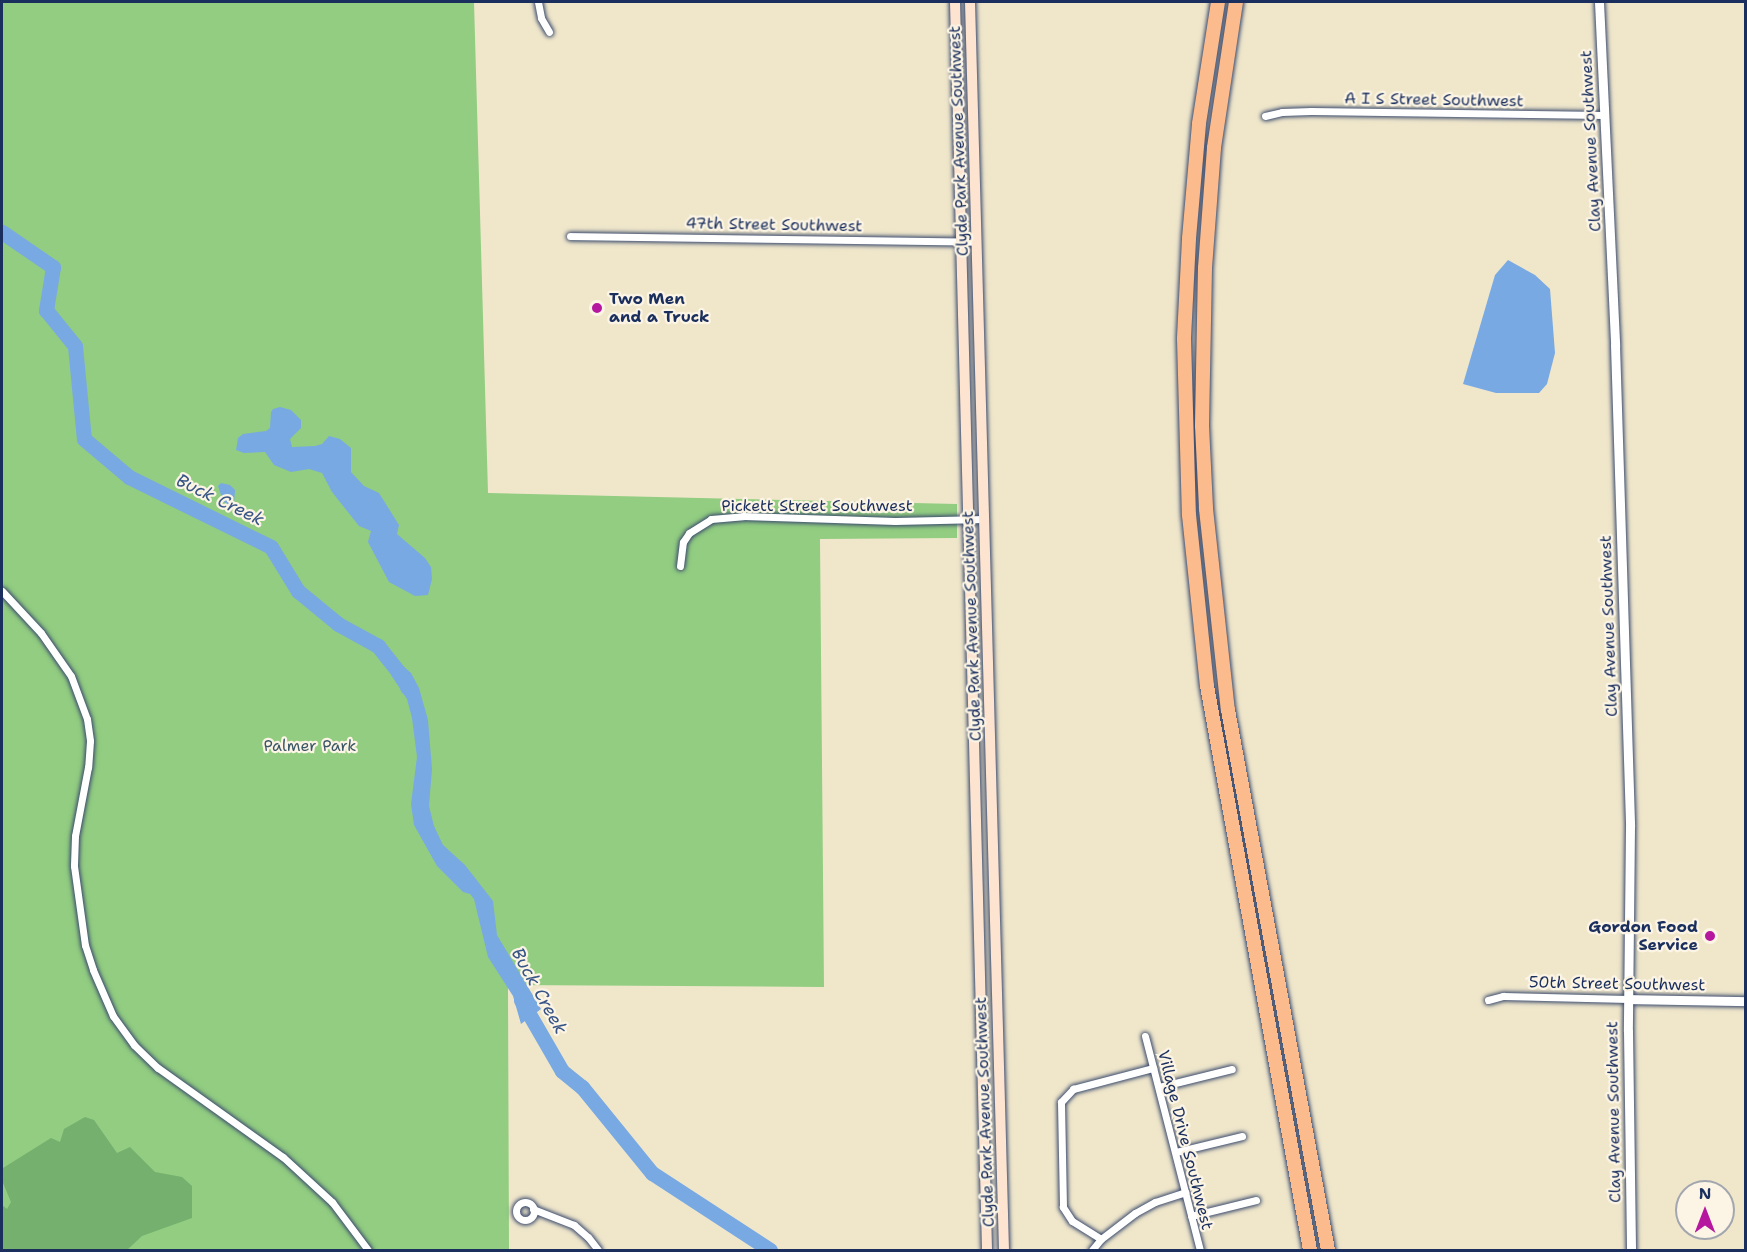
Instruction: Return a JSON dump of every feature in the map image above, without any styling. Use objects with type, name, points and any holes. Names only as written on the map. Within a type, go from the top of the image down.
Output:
[{"type":"highway","points":[[1217,2],[1207,66],[1190,228],[1184,339],[1186,460],[1193,572],[1207,686],[1222,776],[1308,1251]]},
{"type":"highway","points":[[1235,5],[1214,148],[1205,268],[1202,426],[1206,519],[1228,710],[1328,1251]]},
{"type":"main road","name":"Clyde Park Avenue Southwest","points":[[955,2],[987,1251]]},
{"type":"main road","name":"Clyde Park Avenue Southwest","points":[[970,2],[1004,1251]]},
{"type":"main road","points":[[955,49],[960,47],[967,51],[973,84]]},
{"type":"main road","points":[[969,602],[986,602]]},
{"type":"main road","points":[[976,827],[992,827]]},
{"type":"main road","points":[[982,1048],[998,1048]]},
{"type":"street","points":[[538,2],[541,18],[549,32]]},
{"type":"street","name":"Clay Avenue Southwest","points":[[1599,2],[1603,115],[1608,168],[1627,695],[1630,827],[1628,999],[1631,1251]]},
{"type":"street","name":"A I S Street Southwest","points":[[1265,116],[1282,112],[1311,111],[1603,115]]},
{"type":"street","name":"47th Street Southwest","points":[[570,236],[977,242]]},
{"type":"street","name":"Pickett Street Southwest","points":[[680,566],[682,542],[689,533],[711,519],[743,516],[895,521],[984,519]]},
{"type":"street","points":[[2,591],[41,633],[71,676],[87,719],[88,767],[75,836],[74,866],[85,945],[113,1016],[134,1045],[158,1068],[283,1157],[332,1202],[369,1251]]},
{"type":"street","name":"50th Street Southwest","points":[[1488,1000],[1503,996],[1746,1001]]},
{"type":"street","name":"Village Drive Southwest","points":[[1145,1036],[1200,1251]]},
{"type":"street","points":[[1101,1239],[1072,1221],[1063,1207],[1061,1102],[1069,1091],[1079,1086],[1153,1068]]},
{"type":"street","points":[[1159,1087],[1232,1069]]},
{"type":"street","points":[[1176,1152],[1242,1136]]},
{"type":"street","points":[[1092,1251],[1101,1239],[1146,1206],[1185,1192]]},
{"type":"street","points":[[1191,1216],[1256,1200]]},
{"type":"street","points":[[533,1209],[574,1225],[588,1237],[598,1251]]},
{"type":"green space","name":"Palmer Park","points":[[2,2],[474,2],[488,493],[957,504],[957,538],[820,539],[824,987],[508,985],[509,1250],[2,1250]]},
{"type":"green space","points":[[85,1117],[94,1120],[117,1153],[130,1147],[155,1172],[182,1177],[192,1186],[192,1218],[142,1236],[127,1250],[2,1250],[2,1205],[7,1209],[11,1202],[3,1183],[3,1168],[51,1138],[60,1142],[64,1129]]},
{"type":"water","points":[[1508,260],[1535,275],[1550,289],[1555,353],[1547,384],[1539,393],[1496,393],[1463,384],[1495,275]]},
{"type":"water","points":[[280,407],[291,410],[301,420],[301,428],[290,439],[292,447],[322,444],[329,436],[340,439],[351,448],[351,472],[364,486],[379,493],[399,525],[397,534],[425,558],[431,567],[432,579],[428,595],[415,596],[389,582],[368,542],[371,531],[359,526],[332,492],[322,473],[309,469],[291,472],[274,465],[265,452],[244,453],[236,450],[238,438],[243,434],[266,431],[270,428],[271,412]]},
{"type":"water","points":[[221,483],[230,485],[235,490],[234,504],[228,505],[223,501],[218,486]]},
{"type":"water","points":[[402,665],[411,673],[419,688],[428,720],[432,769],[429,806],[434,826],[443,845],[465,865],[493,901],[497,935],[541,1009],[521,1024],[513,996],[488,957],[474,899],[470,894],[463,892],[437,866],[414,825],[411,804],[417,757],[412,718],[407,699],[391,675]]},
{"type":"waterway","name":"Buck Creek","points":[[2,232],[53,267],[46,310],[75,346],[84,439],[129,477],[271,547],[298,591],[338,624],[378,646],[404,679],[407,687]]},
{"type":"waterway","name":"Buck Creek","points":[[521,1000],[562,1071],[582,1087],[652,1173],[770,1250]]},
{"type":"place","name":"Two Men and a Truck","points":[[597,308]]},
{"type":"place","name":"Gordon Food Service","points":[[1710,936]]}]
